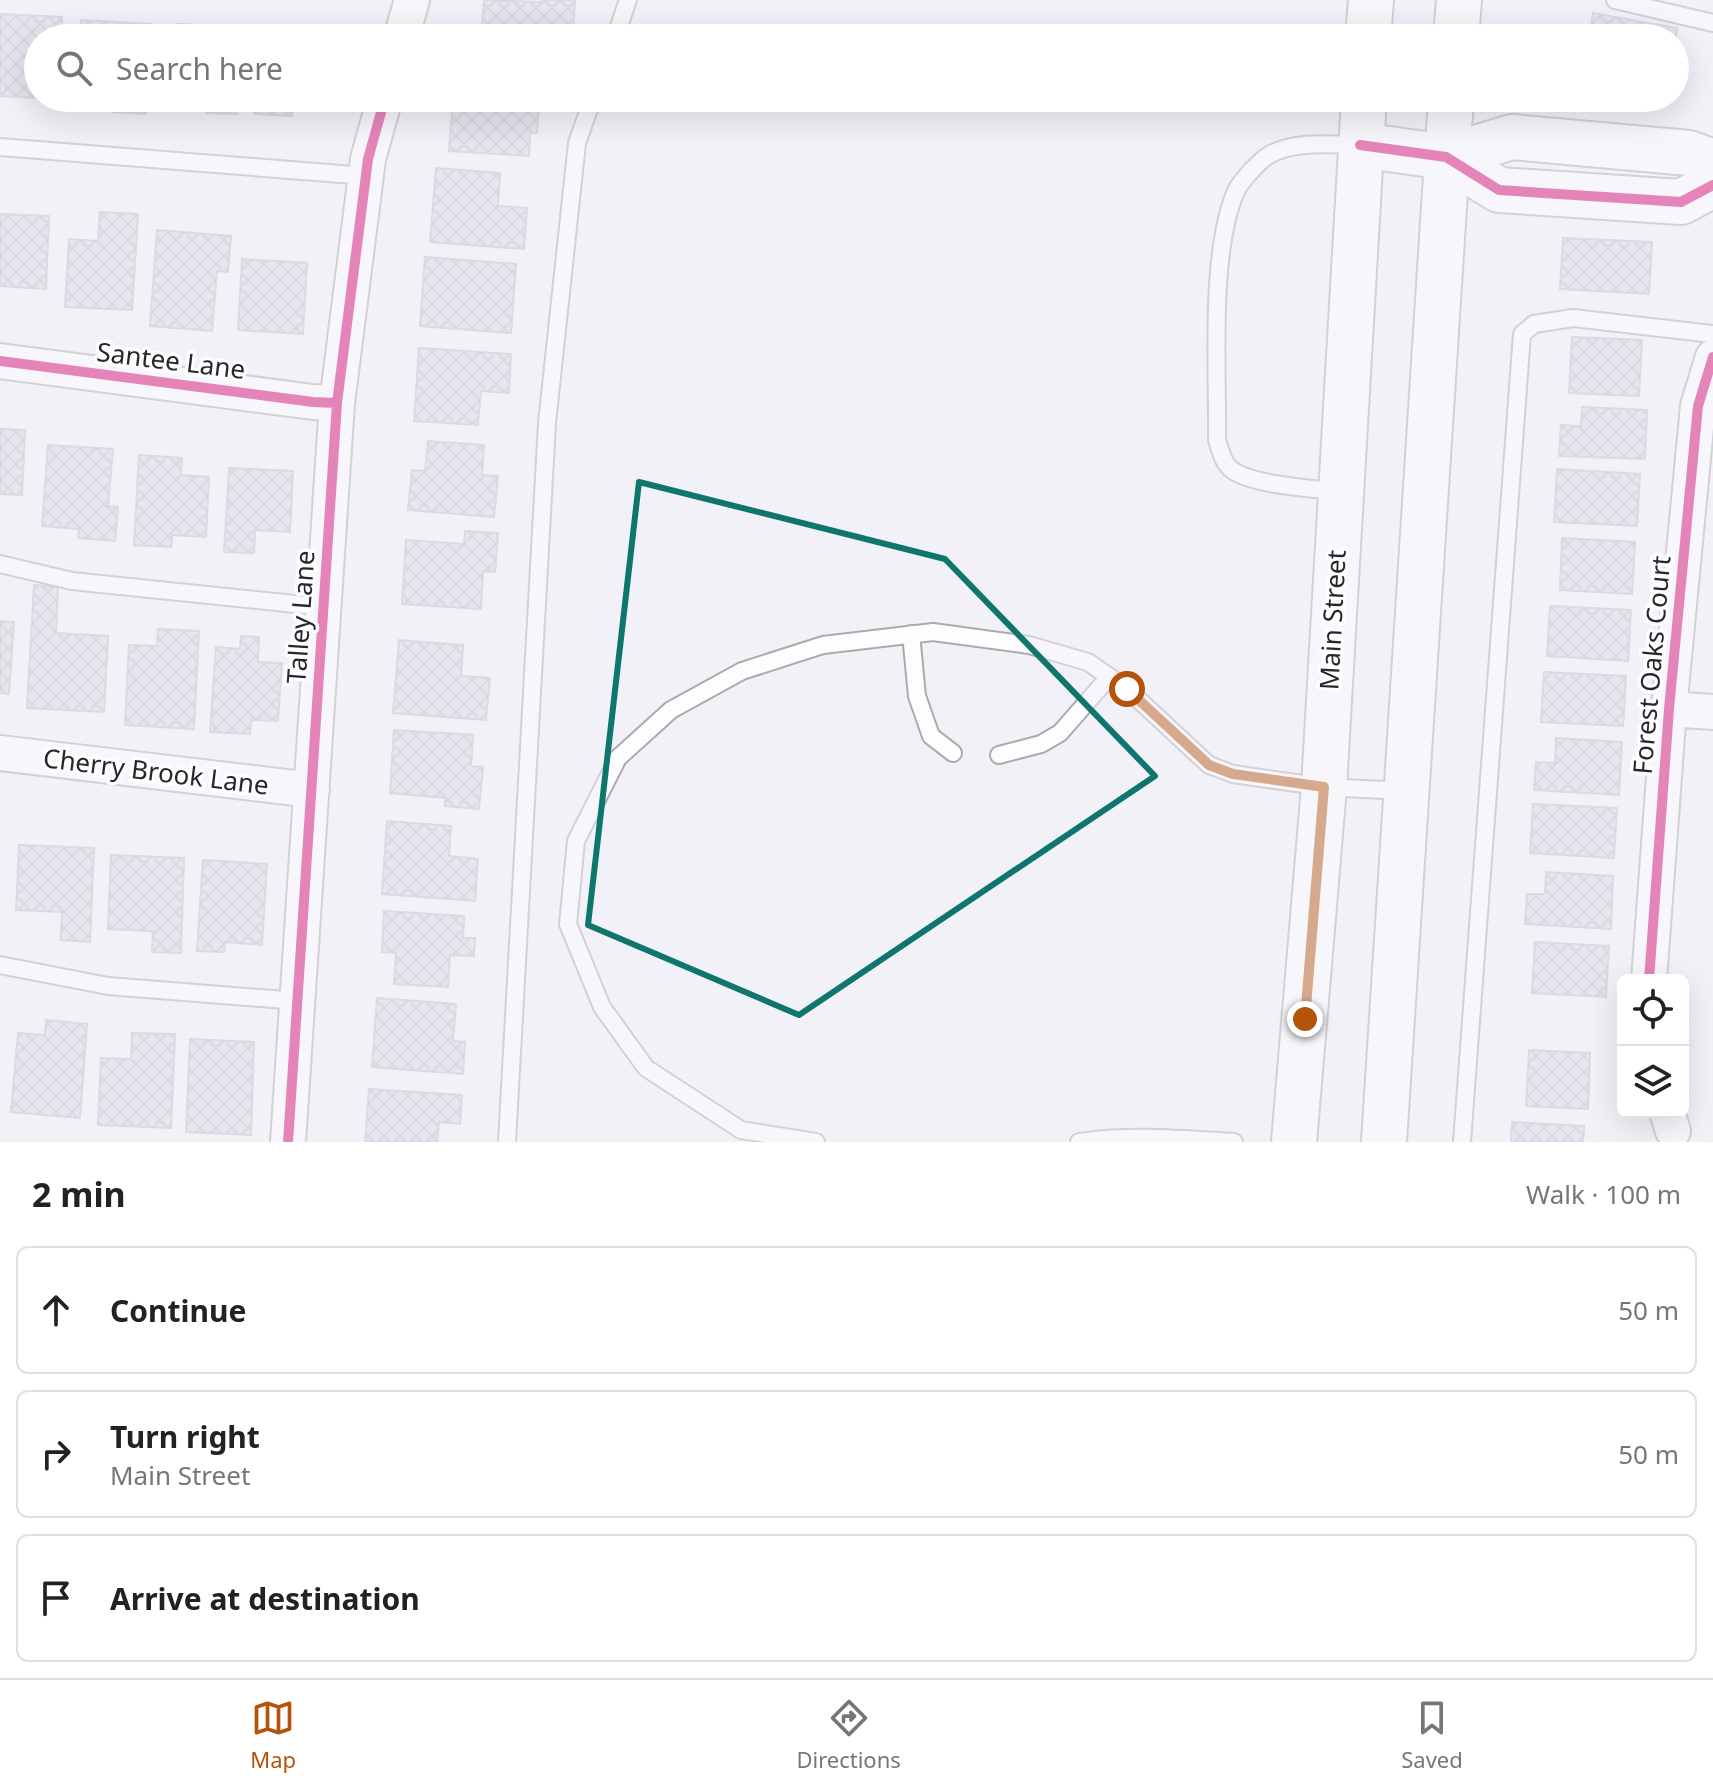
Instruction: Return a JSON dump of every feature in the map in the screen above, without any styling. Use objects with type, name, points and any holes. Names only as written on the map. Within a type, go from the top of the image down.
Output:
[{"type":"main road","points":[[1369,24],[1371,0]]},
{"type":"main road","points":[[1457,24],[1459,0]]},
{"type":"main road","name":"Main Street","points":[[1294,1142],[1324,787],[1363,112]]},
{"type":"main road","points":[[1384,1142],[1450,112]]},
{"type":"main road","points":[[1446,157],[1512,137],[1689,153],[1713,162]]},
{"type":"main road","points":[[1360,145],[1446,157],[1499,190],[1681,202],[1713,185]]},
{"type":"street","points":[[405,24],[412,0]]},
{"type":"street","name":"Talley Lane","points":[[288,1142],[337,403],[366,176],[382,112]]},
{"type":"street","name":"Forest Oaks Court","points":[[1649,974],[1669,709],[1698,406],[1713,357]]},
{"type":"street","name":"Santee Lane","points":[[0,361],[337,403]]},
{"type":"street","points":[[1669,709],[1713,712]]},
{"type":"street","name":"Cherry Brook Lane","points":[[0,753],[312,790]]},
{"type":"lane","points":[[620,24],[628,0]]},
{"type":"lane","points":[[1615,0],[1713,23]]},
{"type":"lane","points":[[507,1142],[547,423],[577,143],[588,112]]},
{"type":"lane","points":[[1340,492],[1274,483],[1235,472],[1223,461],[1217,440],[1218,305],[1223,240],[1237,189],[1266,156],[1295,145],[1360,145]]},
{"type":"lane","points":[[0,147],[366,176]]},
{"type":"lane","points":[[1462,1142],[1522,334],[1534,324],[1573,318],[1713,334]]},
{"type":"lane","points":[[0,564],[72,581],[324,607]]},
{"type":"lane","points":[[816,1142],[741,1130],[646,1068],[602,1007],[568,924],[576,841],[618,758],[671,710],[742,671],[823,645],[933,632],[1029,645],[1088,662],[1127,689],[1209,765],[1233,774],[1324,787],[1407,791]]},
{"type":"lane","points":[[911,634],[917,696],[931,736],[953,753]]},
{"type":"lane","points":[[999,755],[1041,744],[1060,733],[1109,677]]},
{"type":"lane","points":[[0,965],[108,986],[298,1001]]},
{"type":"lane","points":[[1079,1142],[1099,1139],[1234,1142]]},
{"type":"highlighted area","points":[[639,482],[945,559],[1155,776],[799,1015],[588,925]]},
{"type":"building","points":[[484,0],[575,0],[574,24],[482,24]]},
{"type":"building","points":[[1593,13],[1655,24],[1591,24]]},
{"type":"building","points":[[0,14],[62,17],[62,24],[24,24],[24,97],[0,96]]},
{"type":"building","points":[[81,20],[151,24],[81,24]]},
{"type":"building","points":[[206,112],[237,112],[237,114]]},
{"type":"building","points":[[255,112],[292,112],[292,116]]},
{"type":"building","points":[[452,112],[538,112],[537,133],[530,133],[529,156],[449,151]]},
{"type":"building","points":[[436,168],[500,173],[498,206],[527,208],[524,249],[430,242]]},
{"type":"building","points":[[100,212],[138,214],[132,310],[65,307],[69,239],[98,241]]},
{"type":"building","points":[[0,214],[49,216],[46,289],[0,286]]},
{"type":"building","points":[[157,230],[231,236],[228,272],[217,271],[212,331],[150,326]]},
{"type":"building","points":[[1563,238],[1652,242],[1649,294],[1560,289]]},
{"type":"building","points":[[425,257],[516,264],[511,333],[420,326]]},
{"type":"building","points":[[242,259],[307,263],[303,334],[238,330]]},
{"type":"building","points":[[1572,337],[1642,340],[1639,396],[1569,393]]},
{"type":"building","points":[[419,348],[511,354],[509,393],[481,391],[478,425],[414,421]]},
{"type":"building","points":[[1582,407],[1647,410],[1645,459],[1559,456],[1561,425],[1581,426]]},
{"type":"building","points":[[0,429],[25,430],[22,495],[0,494]]},
{"type":"building","points":[[428,441],[484,445],[482,475],[498,476],[494,517],[408,510],[412,470],[425,471]]},
{"type":"building","points":[[48,445],[113,449],[108,506],[118,507],[115,541],[78,538],[79,529],[42,526]]},
{"type":"building","points":[[139,455],[182,458],[181,475],[209,477],[206,537],[172,535],[171,547],[134,545]]},
{"type":"building","points":[[229,468],[293,471],[290,532],[255,530],[254,553],[224,552]]},
{"type":"building","points":[[1557,469],[1640,474],[1637,526],[1554,522]]},
{"type":"building","points":[[465,531],[498,533],[495,572],[483,571],[481,609],[402,604],[406,540],[464,544]]},
{"type":"building","points":[[1562,538],[1635,542],[1632,594],[1560,590]]},
{"type":"building","points":[[34,585],[58,587],[56,633],[108,636],[104,712],[27,708]]},
{"type":"building","points":[[1550,606],[1631,610],[1628,661],[1547,656]]},
{"type":"building","points":[[0,621],[14,622],[9,694],[0,693]]},
{"type":"building","points":[[158,629],[199,631],[194,729],[125,725],[129,645],[157,646]]},
{"type":"building","points":[[241,636],[259,637],[258,662],[282,663],[278,721],[251,720],[250,734],[210,732],[216,647],[240,649]]},
{"type":"building","points":[[399,640],[463,645],[461,676],[490,678],[486,720],[393,713]]},
{"type":"building","points":[[1544,672],[1626,676],[1623,726],[1541,722]]},
{"type":"building","points":[[394,730],[473,735],[471,766],[483,767],[479,809],[445,806],[445,798],[390,793]]},
{"type":"building","points":[[1556,738],[1622,742],[1619,795],[1534,790],[1536,762],[1555,763]]},
{"type":"building","points":[[1533,804],[1617,808],[1614,858],[1530,853]]},
{"type":"building","points":[[387,821],[451,826],[449,856],[478,859],[475,901],[382,894]]},
{"type":"building","points":[[19,845],[94,848],[90,942],[61,940],[62,912],[16,910]]},
{"type":"building","points":[[111,855],[184,858],[181,953],[152,952],[153,931],[108,929]]},
{"type":"building","points":[[203,860],[267,864],[262,945],[225,942],[224,952],[197,951]]},
{"type":"building","points":[[1546,872],[1613,876],[1611,929],[1525,924],[1527,894],[1545,894]]},
{"type":"building","points":[[384,911],[464,916],[463,938],[475,938],[474,956],[450,955],[448,987],[394,984],[396,953],[382,952]]},
{"type":"building","points":[[1535,942],[1609,946],[1606,997],[1532,993]]},
{"type":"building","points":[[377,998],[456,1004],[453,1041],[465,1042],[463,1074],[372,1067]]},
{"type":"building","points":[[46,1020],[87,1024],[80,1118],[11,1112],[18,1033],[45,1035]]},
{"type":"building","points":[[132,1033],[175,1034],[171,1128],[98,1125],[101,1058],[131,1059]]},
{"type":"building","points":[[190,1039],[254,1042],[251,1135],[186,1132]]},
{"type":"building","points":[[1529,1050],[1590,1053],[1588,1109],[1526,1106]]},
{"type":"building","points":[[369,1089],[462,1095],[460,1124],[439,1122],[437,1142],[365,1142]]},
{"type":"building","points":[[1512,1122],[1584,1126],[1583,1142],[1511,1142]]},
{"type":"cycle path","points":[[288,1142],[337,403],[368,159],[381,112]]},
{"type":"cycle path","points":[[1360,145],[1446,157],[1499,190],[1681,202],[1713,185]]},
{"type":"cycle path","points":[[1649,974],[1669,709],[1698,406],[1713,357]]},
{"type":"cycle path","points":[[0,361],[337,403]]},
{"type":"route","points":[[1127,689],[1209,765],[1233,774],[1324,787],[1305,1019]]}]
